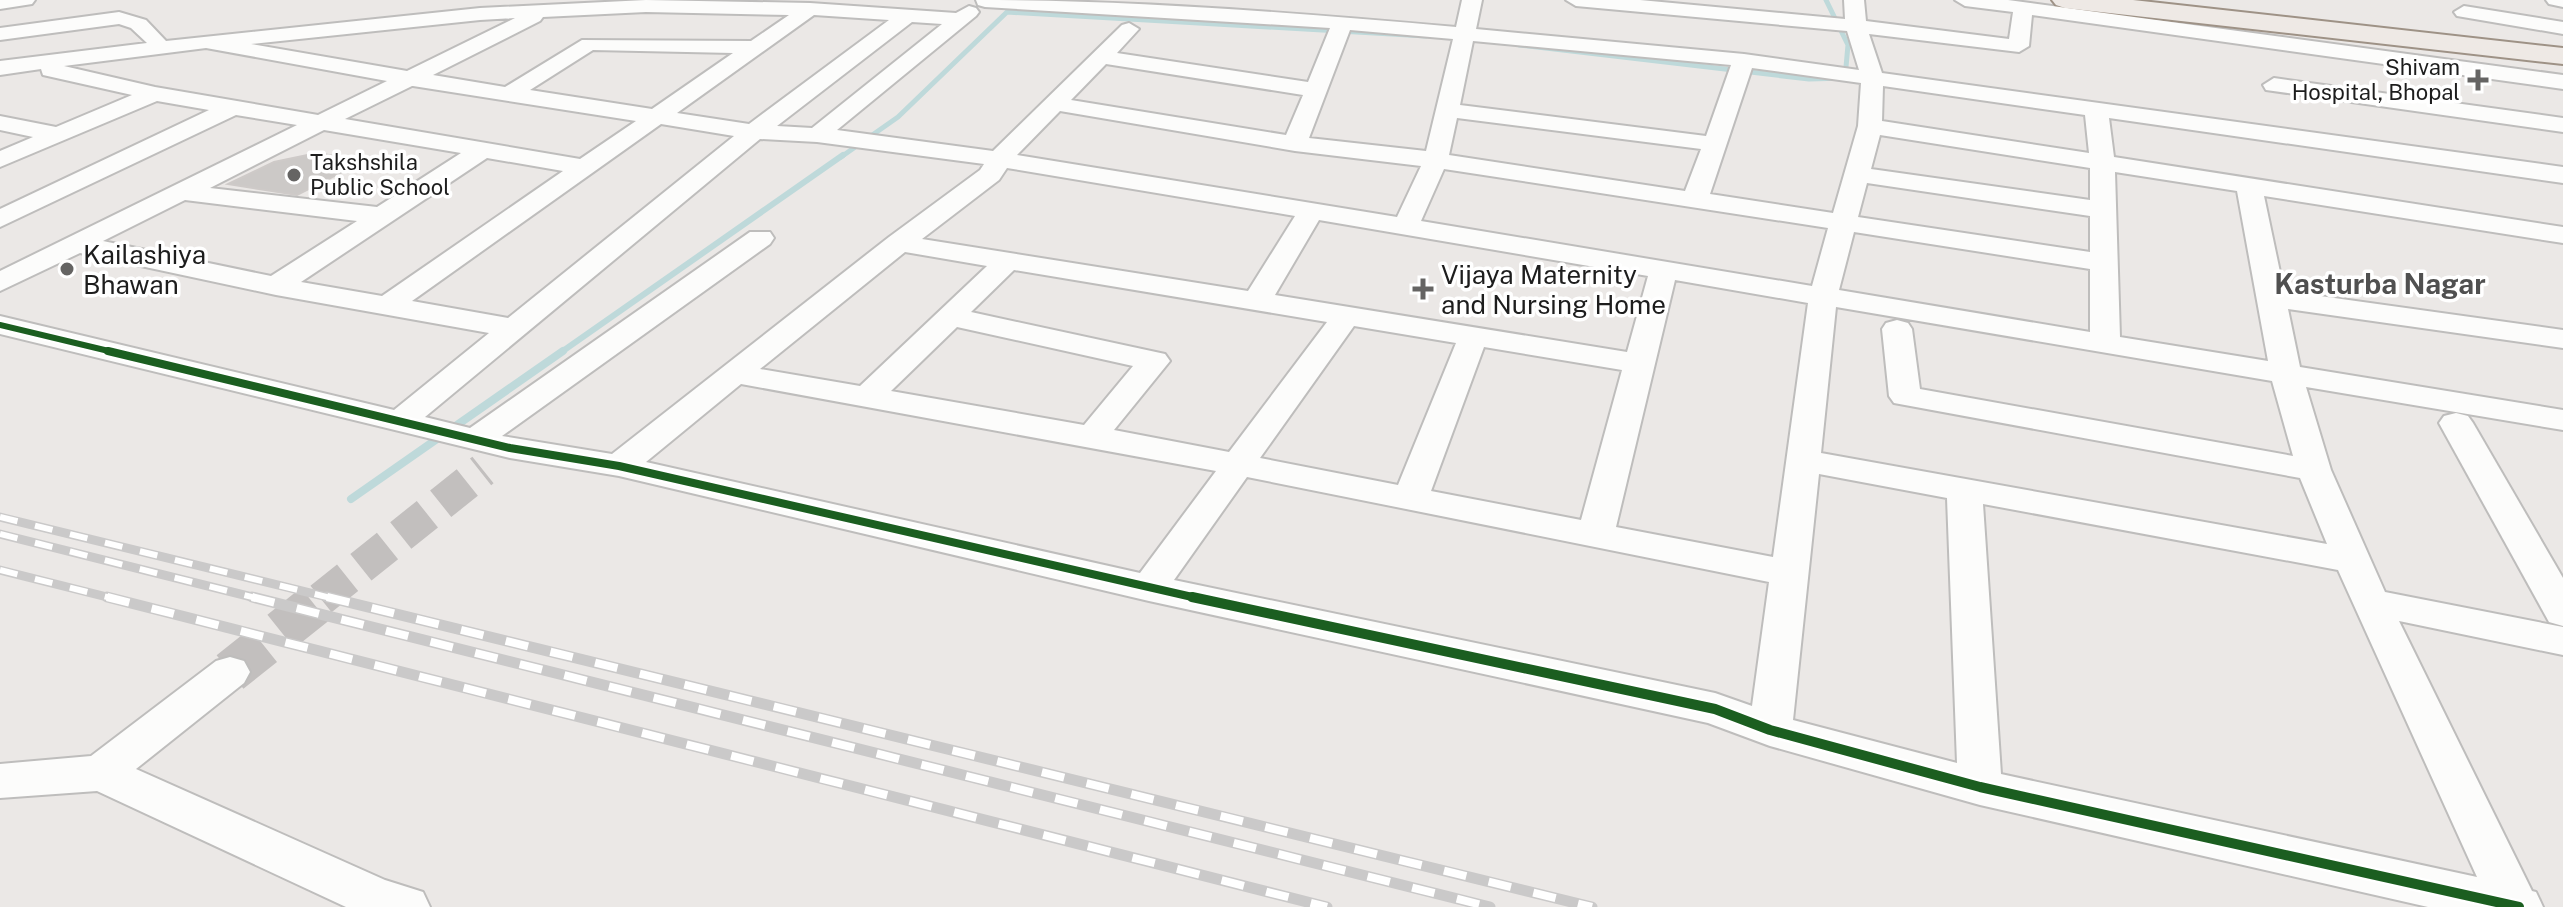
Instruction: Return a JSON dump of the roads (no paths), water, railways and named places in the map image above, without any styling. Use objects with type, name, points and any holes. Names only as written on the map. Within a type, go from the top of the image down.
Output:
[{"type":"main road","points":[[2065,0],[2563,56]]},
{"type":"main road","points":[[2140,0],[2563,47]]},
{"type":"street","points":[[0,3],[25,0]]},
{"type":"street","points":[[828,136],[960,19],[986,0],[1096,4],[1342,23],[1464,37],[1744,60],[2563,175]]},
{"type":"street","points":[[1405,228],[1436,160],[1472,0]]},
{"type":"street","points":[[1576,0],[1855,13],[2019,46],[2023,8]]},
{"type":"street","points":[[1965,0],[2563,82]]},
{"type":"street","points":[[2556,0],[2563,1]]},
{"type":"street","points":[[0,68],[395,2]]},
{"type":"street","points":[[0,34],[119,18],[134,19],[156,42],[206,42],[480,14],[646,3],[742,4],[960,19]]},
{"type":"street","points":[[388,305],[810,9]]},
{"type":"street","points":[[0,282],[546,11]]},
{"type":"street","points":[[2464,12],[2563,28]]},
{"type":"street","points":[[1770,730],[1822,306],[1870,126],[1852,74],[1855,13]]},
{"type":"street","points":[[456,440],[511,328],[754,132],[907,16]]},
{"type":"street","points":[[1295,144],[1342,23]]},
{"type":"street","points":[[619,466],[994,167],[1129,29]]},
{"type":"street","points":[[206,42],[413,79],[754,132],[828,136],[882,149],[1822,306],[2105,344],[2456,423],[2563,441]]},
{"type":"street","points":[[2255,42],[2301,136]]},
{"type":"street","points":[[510,93],[589,44],[756,47]]},
{"type":"street","points":[[1100,57],[1316,90]]},
{"type":"street","points":[[1695,200],[1744,60]]},
{"type":"street","points":[[27,65],[155,94],[585,167]]},
{"type":"street","points":[[2274,85],[2563,125]]},
{"type":"street","points":[[0,160],[155,94]]},
{"type":"street","points":[[1056,104],[1295,144],[1436,160],[2105,263]]},
{"type":"street","points":[[0,219],[236,106]]},
{"type":"street","points":[[2096,109],[2102,162],[2105,344]]},
{"type":"street","points":[[1448,110],[1714,144]]},
{"type":"street","points":[[0,123],[58,135]]},
{"type":"street","points":[[1870,126],[2561,237]]},
{"type":"street","points":[[276,286],[482,150]]},
{"type":"street","points":[[1855,174],[2103,210]]},
{"type":"street","points":[[2249,185],[2289,384],[2314,470],[2370,602],[2517,906]]},
{"type":"street","points":[[182,192],[383,216]]},
{"type":"street","points":[[1305,221],[1405,228],[1433,241]]},
{"type":"street","points":[[1257,301],[1305,221]]},
{"type":"street","points":[[456,440],[760,238]]},
{"type":"street","points":[[899,243],[1637,363]]},
{"type":"street","points":[[77,244],[276,286],[511,328]]},
{"type":"street","points":[[869,395],[1008,261]]},
{"type":"street","points":[[1595,536],[1660,280]]},
{"type":"street","points":[[2271,298],[2563,339]]},
{"type":"street","points":[[1822,306],[1897,329],[2563,420]]},
{"type":"street","points":[[1149,588],[1346,316]]},
{"type":"street","points":[[951,317],[1154,361],[1092,436]]},
{"type":"street","points":[[0,325],[456,440],[619,466],[1149,588],[1715,709],[1770,730],[1980,787],[2517,906]]},
{"type":"street","points":[[1897,329],[1905,396],[2314,470]]},
{"type":"street","points":[[1410,499],[1473,337]]},
{"type":"street","points":[[736,374],[1092,436],[1237,467],[1789,573]]},
{"type":"street","points":[[2456,423],[2563,612]]},
{"type":"street","points":[[1805,461],[2355,561]]},
{"type":"street","points":[[1964,490],[1980,787]]},
{"type":"street","points":[[2370,602],[2563,641]]},
{"type":"street","points":[[101,773],[230,672]]},
{"type":"street","points":[[0,781],[101,773],[382,904]]},
{"type":"waterway","points":[[1519,45],[1809,79],[1845,78],[1848,45],[1826,0]]},
{"type":"waterway","points":[[841,157],[898,117],[1007,12],[1426,36]]},
{"type":"waterway","points":[[560,353],[843,155]]},
{"type":"waterway","points":[[351,499],[563,351]]},
{"type":"tunnel","points":[[321,599],[483,470]]},
{"type":"tunnel","points":[[230,672],[324,597]]},
{"type":"railway","points":[[0,517],[335,599]]},
{"type":"railway","points":[[0,534],[252,597]]},
{"type":"railway","points":[[0,570],[115,599]]},
{"type":"railway","points":[[107,597],[1327,907]]},
{"type":"railway","points":[[252,597],[260,599]]},
{"type":"railway","points":[[252,597],[1490,907]]},
{"type":"railway","points":[[327,597],[1592,907]]},
{"type":"place","name":"Shivam Hospital, Bhopal","points":[[2478,80]]},
{"type":"place","name":"Takshshila Public School","points":[[294,175]]},
{"type":"place","name":"Kailashiya Bhawan","points":[[67,269]]},
{"type":"place","name":"Vijaya Maternity and Nursing Home","points":[[1423,289]]},
{"type":"district","name":"Kasturba Nagar","points":[[2380,283]]}]
